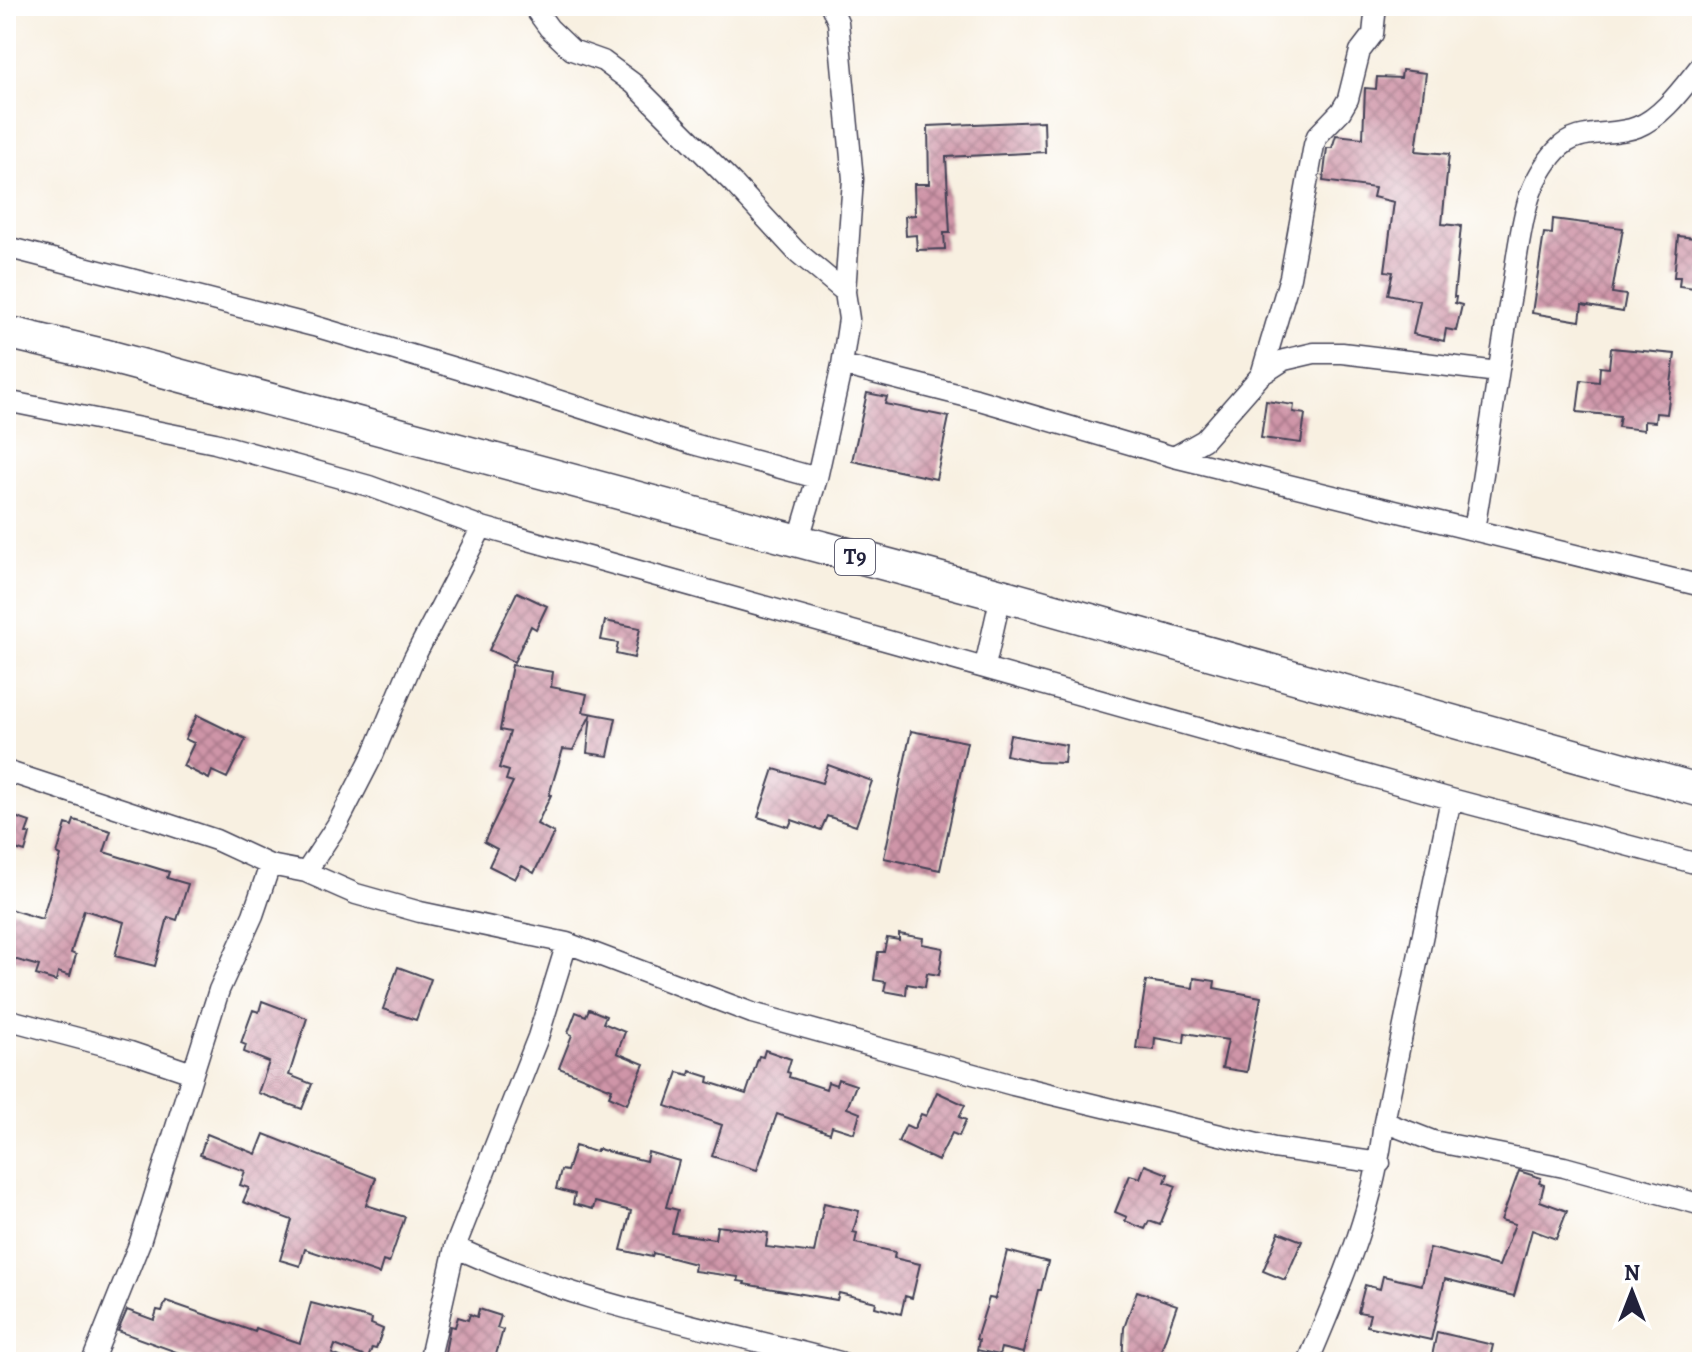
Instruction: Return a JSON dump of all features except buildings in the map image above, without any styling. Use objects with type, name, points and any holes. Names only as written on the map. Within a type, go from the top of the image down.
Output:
[{"type":"highway","name":"T9","points":[[6,332],[103,355],[1001,595],[1702,791]]},
{"type":"street","points":[[533,6],[549,28],[572,50],[603,61],[634,84],[796,251],[845,292]]},
{"type":"street","points":[[798,542],[817,478],[849,319],[845,292],[853,179],[838,22],[831,6]]},
{"type":"street","points":[[1261,375],[1290,277],[1314,145],[1317,136],[1348,99],[1360,51],[1373,34],[1376,6]]},
{"type":"street","points":[[1474,530],[1529,198],[1557,150],[1581,135],[1629,129],[1648,121],[1702,64]]},
{"type":"street","points":[[6,247],[314,326],[693,444],[817,478]]},
{"type":"street","points":[[1174,457],[1204,440],[1261,375],[1284,360],[1314,353],[1342,353],[1498,372]]},
{"type":"street","points":[[842,365],[976,399],[1174,457],[1702,586]]},
{"type":"street","points":[[6,401],[215,443],[369,486],[482,527],[1451,799],[1702,865]]},
{"type":"street","points":[[306,872],[337,825],[373,755],[414,658],[482,527]]},
{"type":"street","points":[[985,666],[1001,595]]},
{"type":"street","points":[[6,771],[216,840],[270,865],[306,872],[356,894],[420,912],[567,943],[752,1013],[1013,1085],[1274,1148],[1380,1163]]},
{"type":"street","points":[[1308,1362],[1360,1234],[1380,1163],[1384,1122],[1451,799]]},
{"type":"street","points":[[92,1362],[140,1242],[219,990],[253,915],[270,865]]},
{"type":"street","points":[[429,1362],[455,1247],[538,1037],[567,943]]},
{"type":"street","points":[[6,1019],[130,1052],[192,1073]]},
{"type":"street","points":[[1384,1122],[1433,1141],[1564,1167],[1702,1205]]},
{"type":"street","points":[[455,1247],[506,1271],[569,1291],[840,1362]]}]
